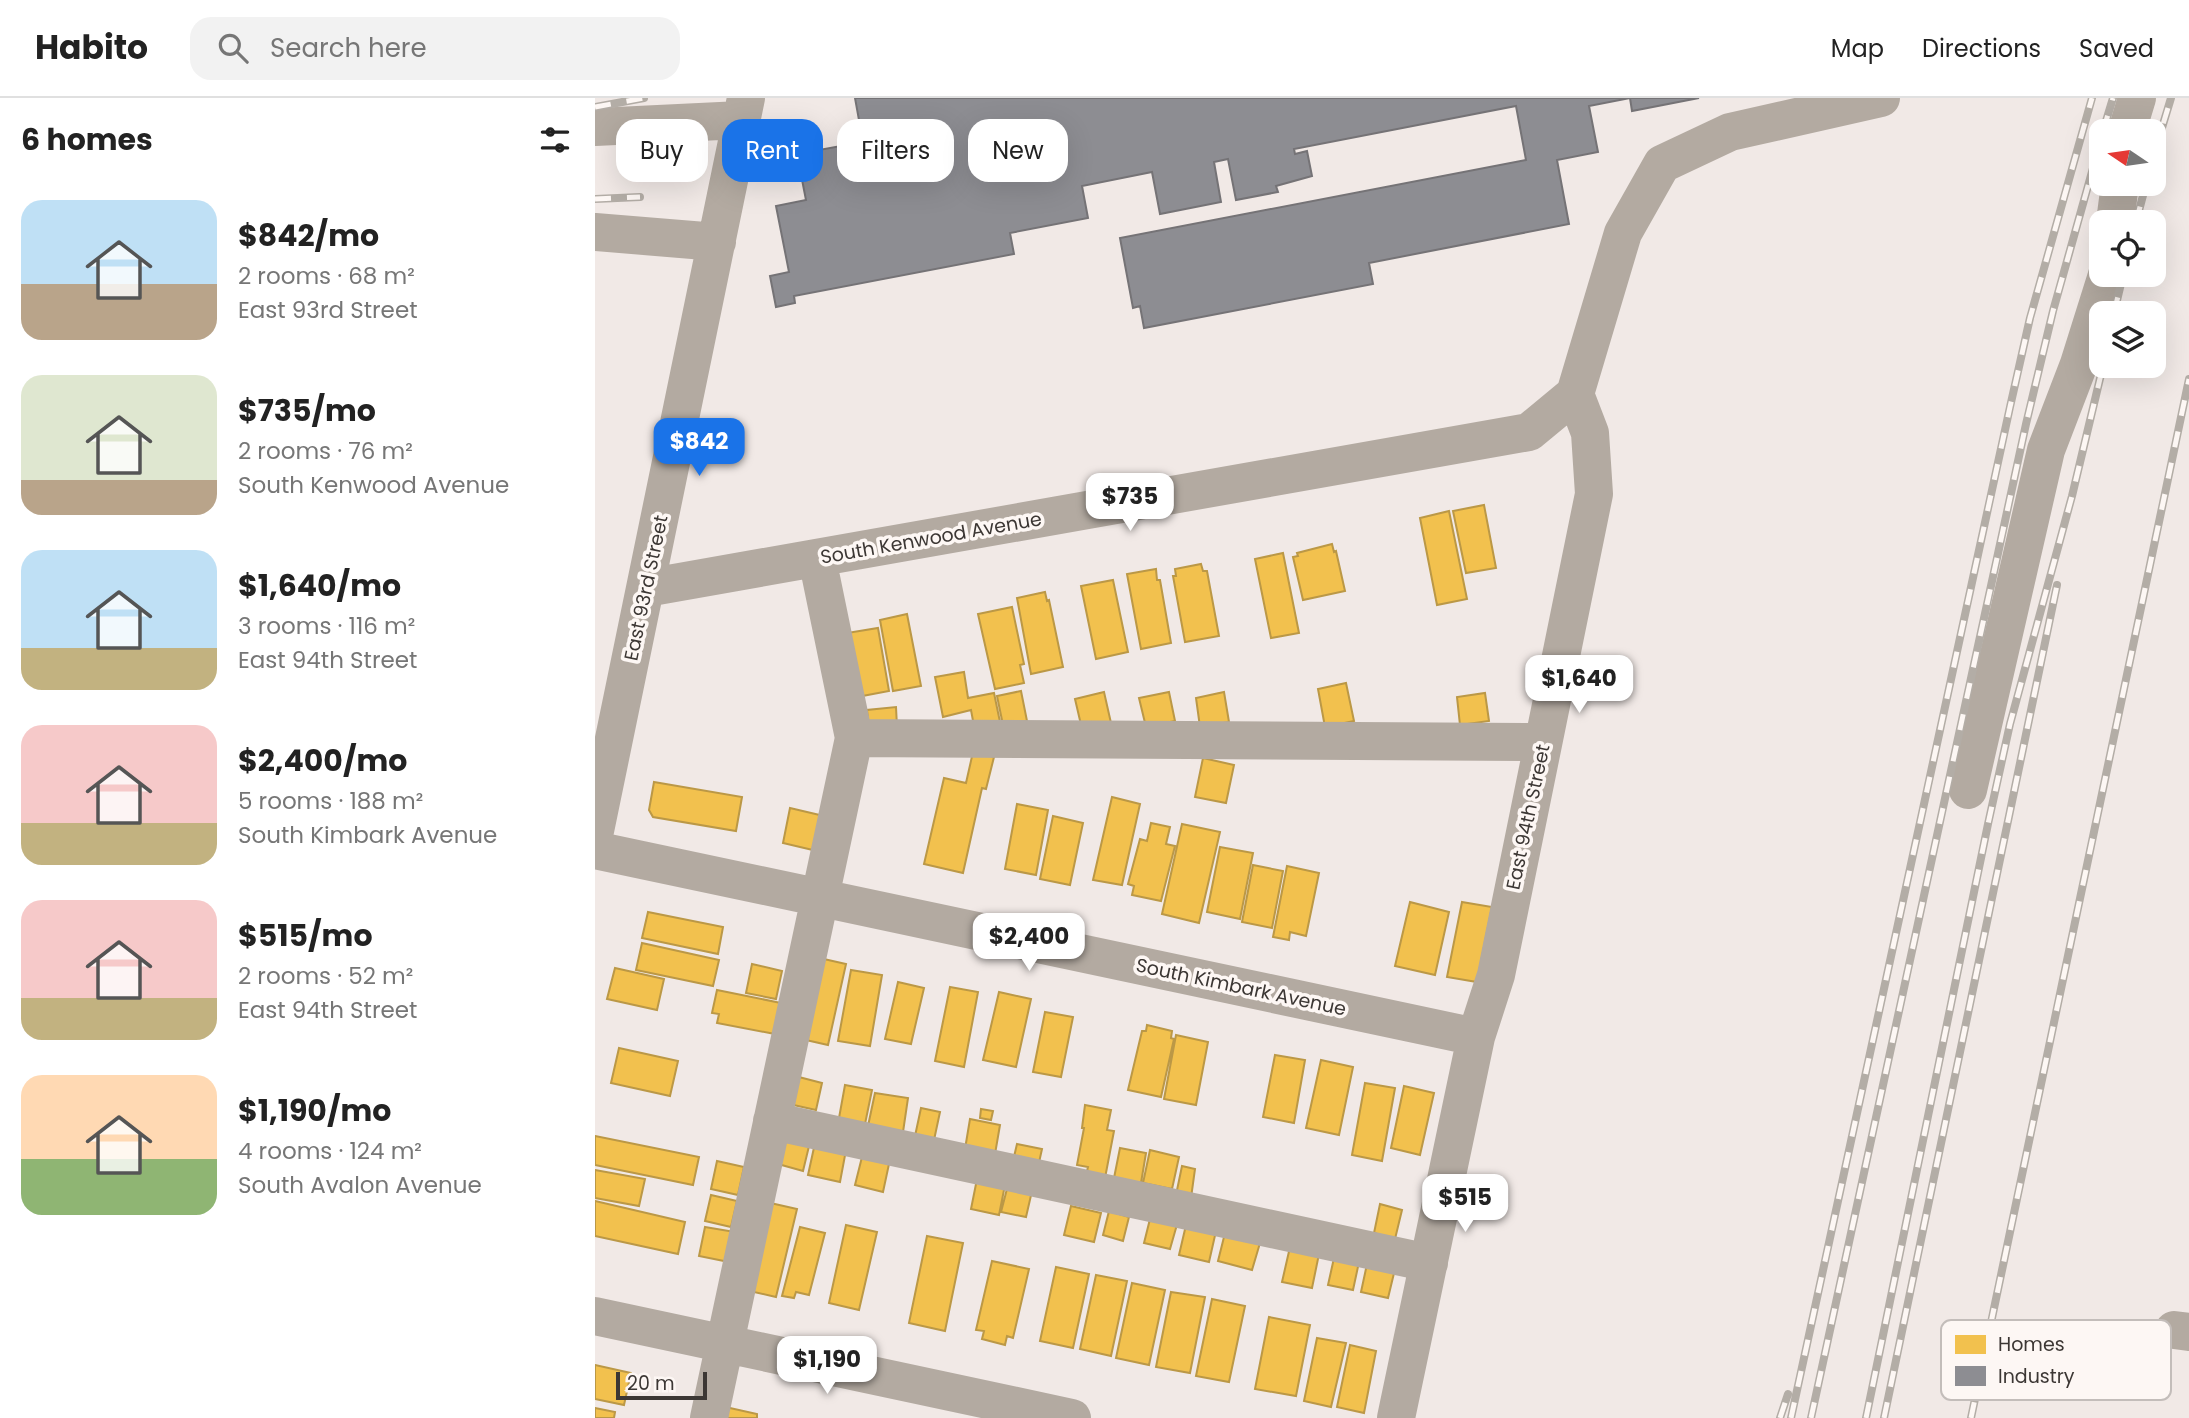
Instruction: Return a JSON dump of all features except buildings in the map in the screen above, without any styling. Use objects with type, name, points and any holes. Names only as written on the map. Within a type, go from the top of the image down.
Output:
[{"type":"street","points":[[1575,394],[1623,233],[1662,164],[1730,132],[1881,98]]},
{"type":"street","points":[[2131,119],[2137,98]]},
{"type":"street","points":[[595,127],[690,110],[744,109]]},
{"type":"street","name":"East 93rd Street","points":[[595,831],[744,109]]},
{"type":"street","points":[[595,232],[717,242]]},
{"type":"street","points":[[1968,790],[2046,450],[2079,365],[2103,287]]},
{"type":"street","name":"South Kenwood Avenue","points":[[646,588],[1528,432],[1575,394]]},
{"type":"street","name":"East 94th Street","points":[[1396,1418],[1476,1037],[1496,975],[1594,494],[1590,433],[1575,394]]},
{"type":"street","points":[[709,1418],[853,738],[817,558]]},
{"type":"street","points":[[853,738],[1543,742]]},
{"type":"street","name":"South Kimbark Avenue","points":[[595,850],[1476,1037]]},
{"type":"street","points":[[772,1121],[1429,1263]]},
{"type":"street","points":[[595,1316],[1072,1418]]},
{"type":"railway","points":[[595,107],[644,98]]},
{"type":"railway","points":[[1791,1418],[2030,318],[2092,98]]},
{"type":"railway","points":[[2107,119],[2113,98]]},
{"type":"railway","points":[[2165,119],[2171,98]]},
{"type":"railway","points":[[1811,1418],[2026,424],[2053,311],[2089,182]]},
{"type":"railway","points":[[2139,210],[2143,196]]},
{"type":"railway","points":[[595,199],[640,197]]},
{"type":"railway","points":[[2117,301],[2120,287]]},
{"type":"railway","points":[[1866,1418],[2010,724],[2072,496],[2100,378]]},
{"type":"railway","points":[[1992,1320],[2189,379]]},
{"type":"railway","points":[[1884,1418],[2057,585]]},
{"type":"railway","points":[[1780,1418],[1788,1394]]},
{"type":"railway","points":[[1971,1418],[1975,1400]]}]
